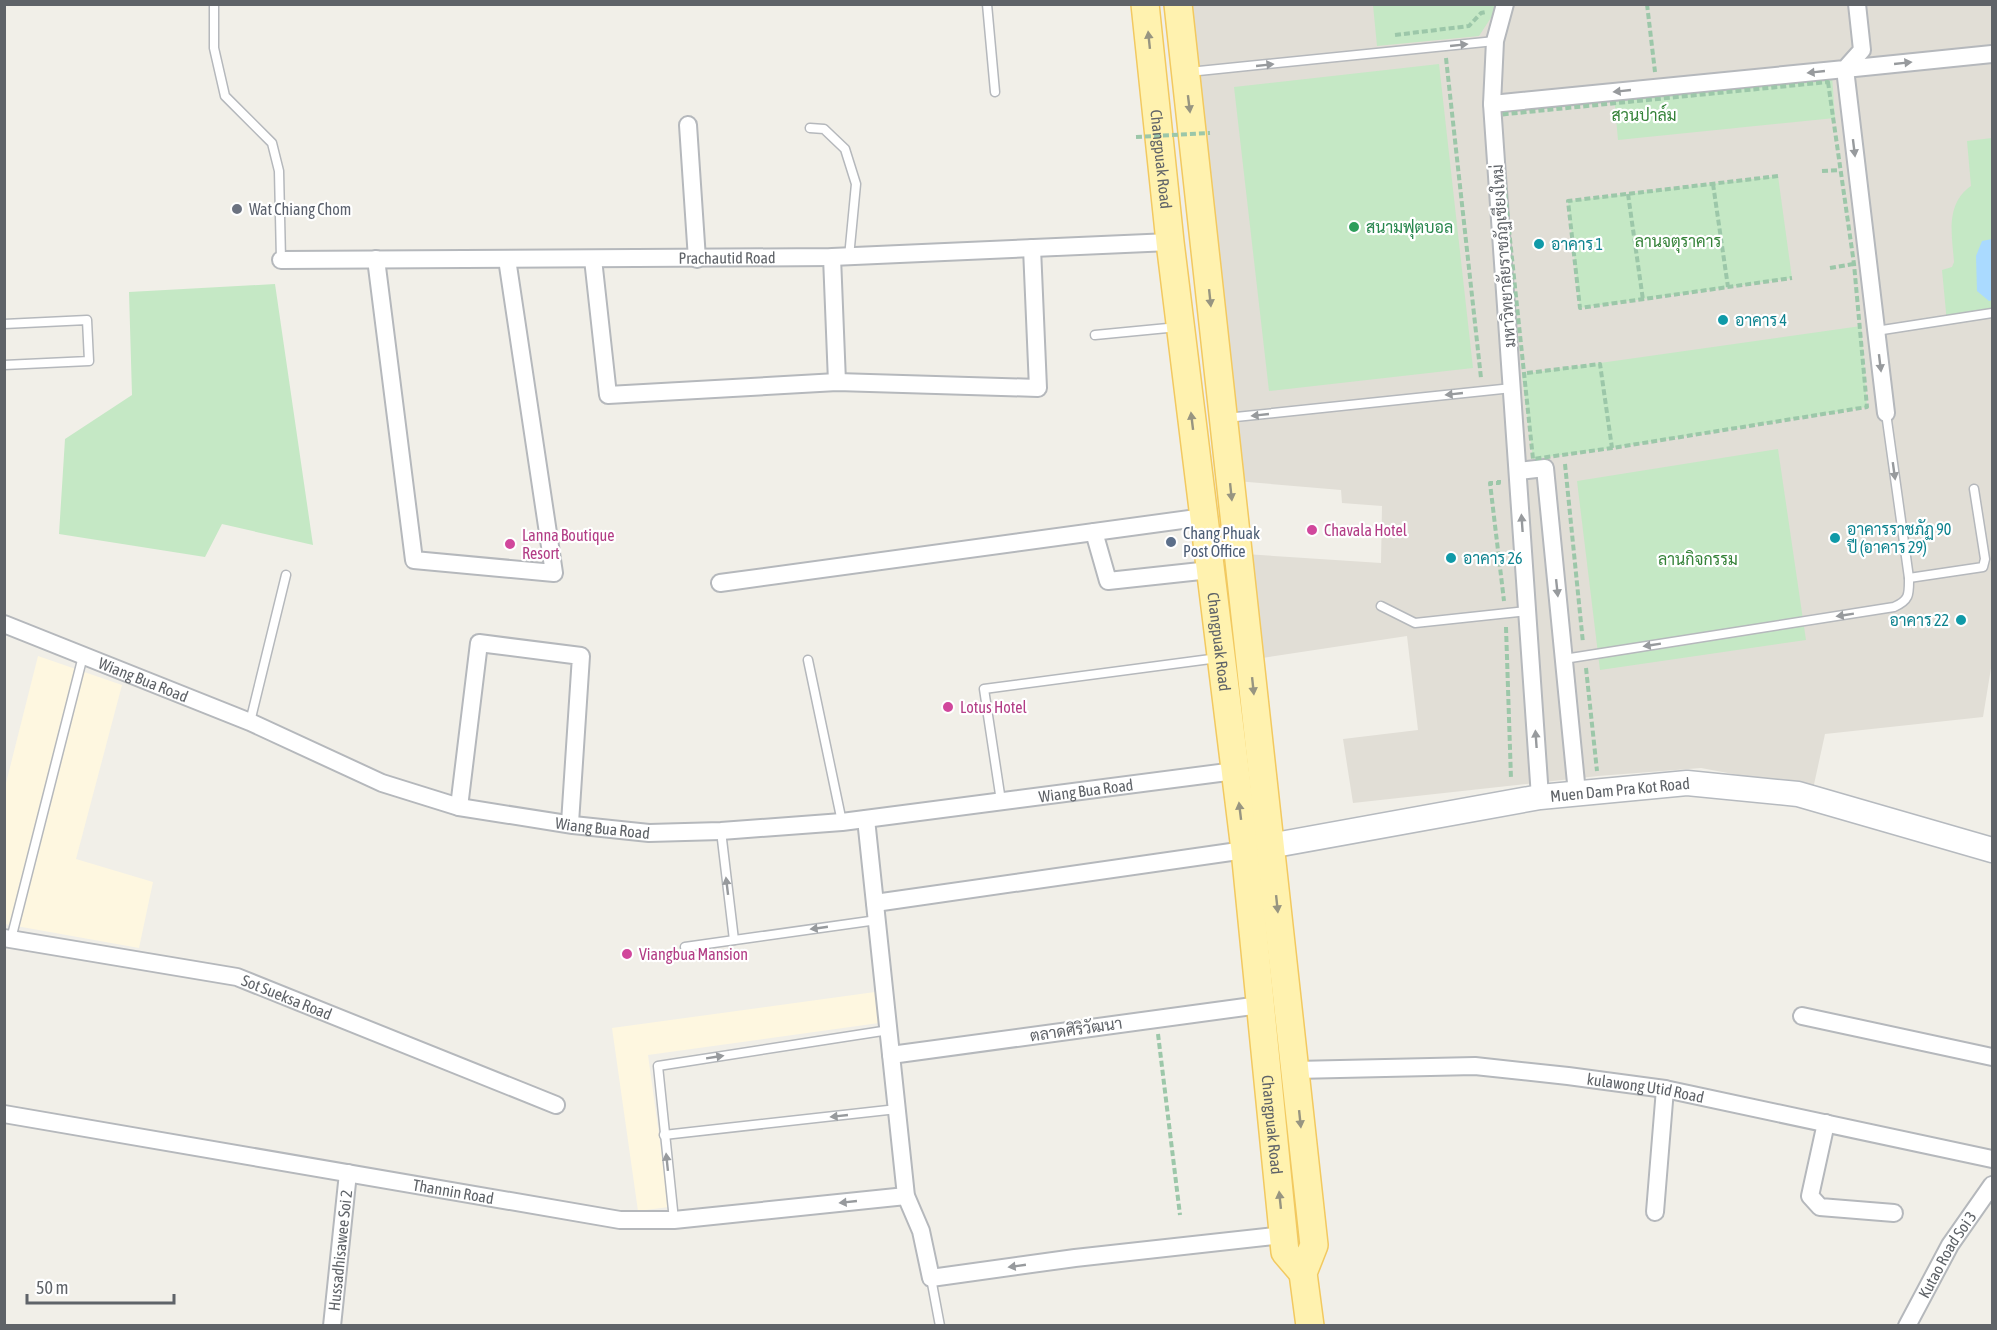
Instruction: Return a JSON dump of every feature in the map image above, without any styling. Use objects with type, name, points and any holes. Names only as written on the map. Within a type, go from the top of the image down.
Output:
[{"type":"main road","name":"Changpuak Road","points":[[1145,4],[1170,242],[1235,771],[1257,848],[1295,1070],[1314,1245],[1303,1273],[1310,1326]]},
{"type":"main road","name":"Changpuak Road","points":[[1178,4],[1223,419],[1257,848],[1260,1005],[1285,1252],[1303,1273]]},
{"type":"street","name":"มหาวิทยาลัยราชภัฏเชียงใหม่","points":[[1505,4],[1496,41],[1492,104],[1540,797]]},
{"type":"street","points":[[1857,4],[1862,50],[1845,69],[1886,413]]},
{"type":"street","points":[[1492,104],[1992,54]]},
{"type":"street","points":[[688,125],[697,259]]},
{"type":"street","name":"Prachautid Road","points":[[281,260],[849,257],[1170,242]]},
{"type":"street","points":[[592,259],[608,395],[837,382],[1038,388],[1032,248]]},
{"type":"street","points":[[832,257],[837,382]]},
{"type":"street","points":[[376,259],[414,560],[554,573],[507,259]]},
{"type":"street","points":[[1518,471],[1545,468],[1576,793]]},
{"type":"street","points":[[720,583],[1204,517]]},
{"type":"street","points":[[1094,532],[1108,581],[1210,570]]},
{"type":"street","name":"Wiang Bua Road","points":[[4,624],[250,722],[382,783],[459,807],[650,833],[721,831],[842,822],[1235,771]]},
{"type":"street","points":[[459,807],[479,642],[581,656],[570,823]]},
{"type":"street","name":"Muen Dam Pra Kot Road","points":[[1257,848],[1540,797],[1687,783],[1798,794],[1992,850]]},
{"type":"street","points":[[866,819],[906,1196],[921,1231],[931,1278],[1075,1258],[1283,1234]]},
{"type":"street","points":[[875,903],[1257,848]]},
{"type":"street","name":"Sot Sueksa Road","points":[[8,939],[237,977],[556,1105]]},
{"type":"street","name":"ตลาดศิริวัฒนา","points":[[891,1055],[1260,1005]]},
{"type":"street","points":[[1802,1016],[1992,1057]]},
{"type":"street","name":"kulawong Utid Road","points":[[1295,1070],[1475,1066],[1665,1089],[1992,1159]]},
{"type":"street","points":[[1655,1212],[1665,1089]]},
{"type":"street","name":"Thannin Road","points":[[4,1114],[620,1220],[674,1220],[906,1196]]},
{"type":"street","points":[[1826,1123],[1810,1196],[1820,1207],[1894,1213]]},
{"type":"street","name":"Hussadhisawee Soi 2","points":[[332,1326],[348,1173]]},
{"type":"street","name":"Kutao Road Soi 3","points":[[1907,1326],[1950,1245],[1992,1185]]},
{"type":"lane","points":[[214,4],[214,48],[225,96],[272,143],[279,171],[281,260]]},
{"type":"lane","points":[[987,4],[995,92]]},
{"type":"lane","points":[[1186,73],[1496,41]]},
{"type":"lane","points":[[810,128],[824,129],[845,149],[856,184],[849,257]]},
{"type":"lane","points":[[1876,331],[1992,313]]},
{"type":"lane","points":[[4,324],[87,320],[89,361],[4,365]]},
{"type":"lane","points":[[1095,335],[1180,327]]},
{"type":"lane","points":[[1223,419],[1512,388]]},
{"type":"lane","points":[[1564,658],[1894,607],[1904,603],[1910,594],[1910,578],[1886,413]]},
{"type":"lane","points":[[1910,578],[1983,567],[1985,559],[1974,489]]},
{"type":"lane","points":[[250,722],[286,575]]},
{"type":"lane","points":[[1381,606],[1415,623],[1527,611]]},
{"type":"lane","points":[[8,939],[83,656]]},
{"type":"lane","points":[[1001,801],[984,688],[1220,658]]},
{"type":"lane","points":[[808,660],[842,822]]},
{"type":"lane","points":[[721,831],[734,940]]},
{"type":"lane","points":[[685,947],[877,920]]},
{"type":"lane","points":[[674,1220],[657,1066],[889,1030]]},
{"type":"lane","points":[[664,1135],[897,1109]]},
{"type":"lane","points":[[931,1278],[940,1326]]},
{"type":"path","points":[[1647,4],[1656,77]]},
{"type":"path","points":[[1446,56],[1481,379]]},
{"type":"path","points":[[1136,137],[1209,133]]},
{"type":"path","points":[[1822,171],[1840,170]]},
{"type":"path","points":[[1778,177],[1568,201],[1580,308],[1792,278]]},
{"type":"path","points":[[1713,184],[1728,287]]},
{"type":"path","points":[[1628,194],[1643,300]]},
{"type":"path","points":[[1533,459],[1867,407],[1854,264],[1830,268]]},
{"type":"path","points":[[1522,374],[1600,364],[1612,448]]},
{"type":"path","points":[[1565,464],[1598,776]]},
{"type":"path","points":[[1499,471],[1499,483],[1490,483],[1505,614],[1511,779]]},
{"type":"path","points":[[1156,1018],[1180,1215]]},
{"type":"shaded area","points":[[1187,5],[1992,5],[1992,662],[1983,717],[1825,734],[1813,789],[1701,768],[1598,776],[1353,803],[1343,739],[1418,730],[1407,636],[1256,659],[1245,554],[1381,563],[1382,506],[1342,503],[1341,490],[1236,481]]},
{"type":"shaded area","points":[[38,656],[122,685],[76,859],[153,882],[139,948],[5,924],[5,787]]},
{"type":"shaded area","points":[[875,992],[879,1023],[648,1055],[669,1207],[638,1211],[612,1028]]},
{"type":"green space","points":[[1373,5],[1497,5],[1479,36],[1377,46]]},
{"type":"green space","name":"สนามฟุตบอล","points":[[1439,64],[1473,368],[1269,391],[1234,87]]},
{"type":"green space","name":"สวนปาล์ม","points":[[1832,75],[1835,118],[1618,140],[1614,96]]},
{"type":"green space","points":[[1992,138],[1992,318],[1947,323],[1942,270],[1952,267],[1954,262],[1952,221],[1954,211],[1963,193],[1971,186],[1967,141]]},
{"type":"green space","name":"ลานจตุราคาร","points":[[1778,176],[1792,278],[1580,308],[1568,201]]},
{"type":"green space","points":[[275,284],[313,545],[222,524],[205,557],[59,534],[65,439],[132,395],[129,292]]},
{"type":"green space","points":[[1861,326],[1867,407],[1533,459],[1522,374]]},
{"type":"green space","name":"ลานกิจกรรม","points":[[1778,449],[1806,640],[1600,670],[1577,481]]},
{"type":"water","points":[[1992,239],[1992,300],[1989,301],[1977,291],[1976,256],[1982,241]]},
{"type":"place","name":"Wat Chiang Chom","points":[[237,209]]},
{"type":"place","name":"สนามฟุตบอล","points":[[1354,227]]},
{"type":"place","name":"อาคาร 1","points":[[1539,244]]},
{"type":"place","name":"อาคาร 4","points":[[1723,320]]},
{"type":"place","name":"Chavala Hotel","points":[[1312,530]]},
{"type":"place","name":"อาคารราชภัฏ 90 ปี (อาคาร 29)","points":[[1835,538]]},
{"type":"place","name":"Chang Phuak Post Office","points":[[1171,542]]},
{"type":"place","name":"Lanna Boutique Resort","points":[[510,544]]},
{"type":"place","name":"อาคาร 26","points":[[1451,558]]},
{"type":"place","name":"อาคาร 22","points":[[1961,620]]},
{"type":"place","name":"Lotus Hotel","points":[[948,707]]},
{"type":"place","name":"Viangbua Mansion","points":[[627,954]]}]
